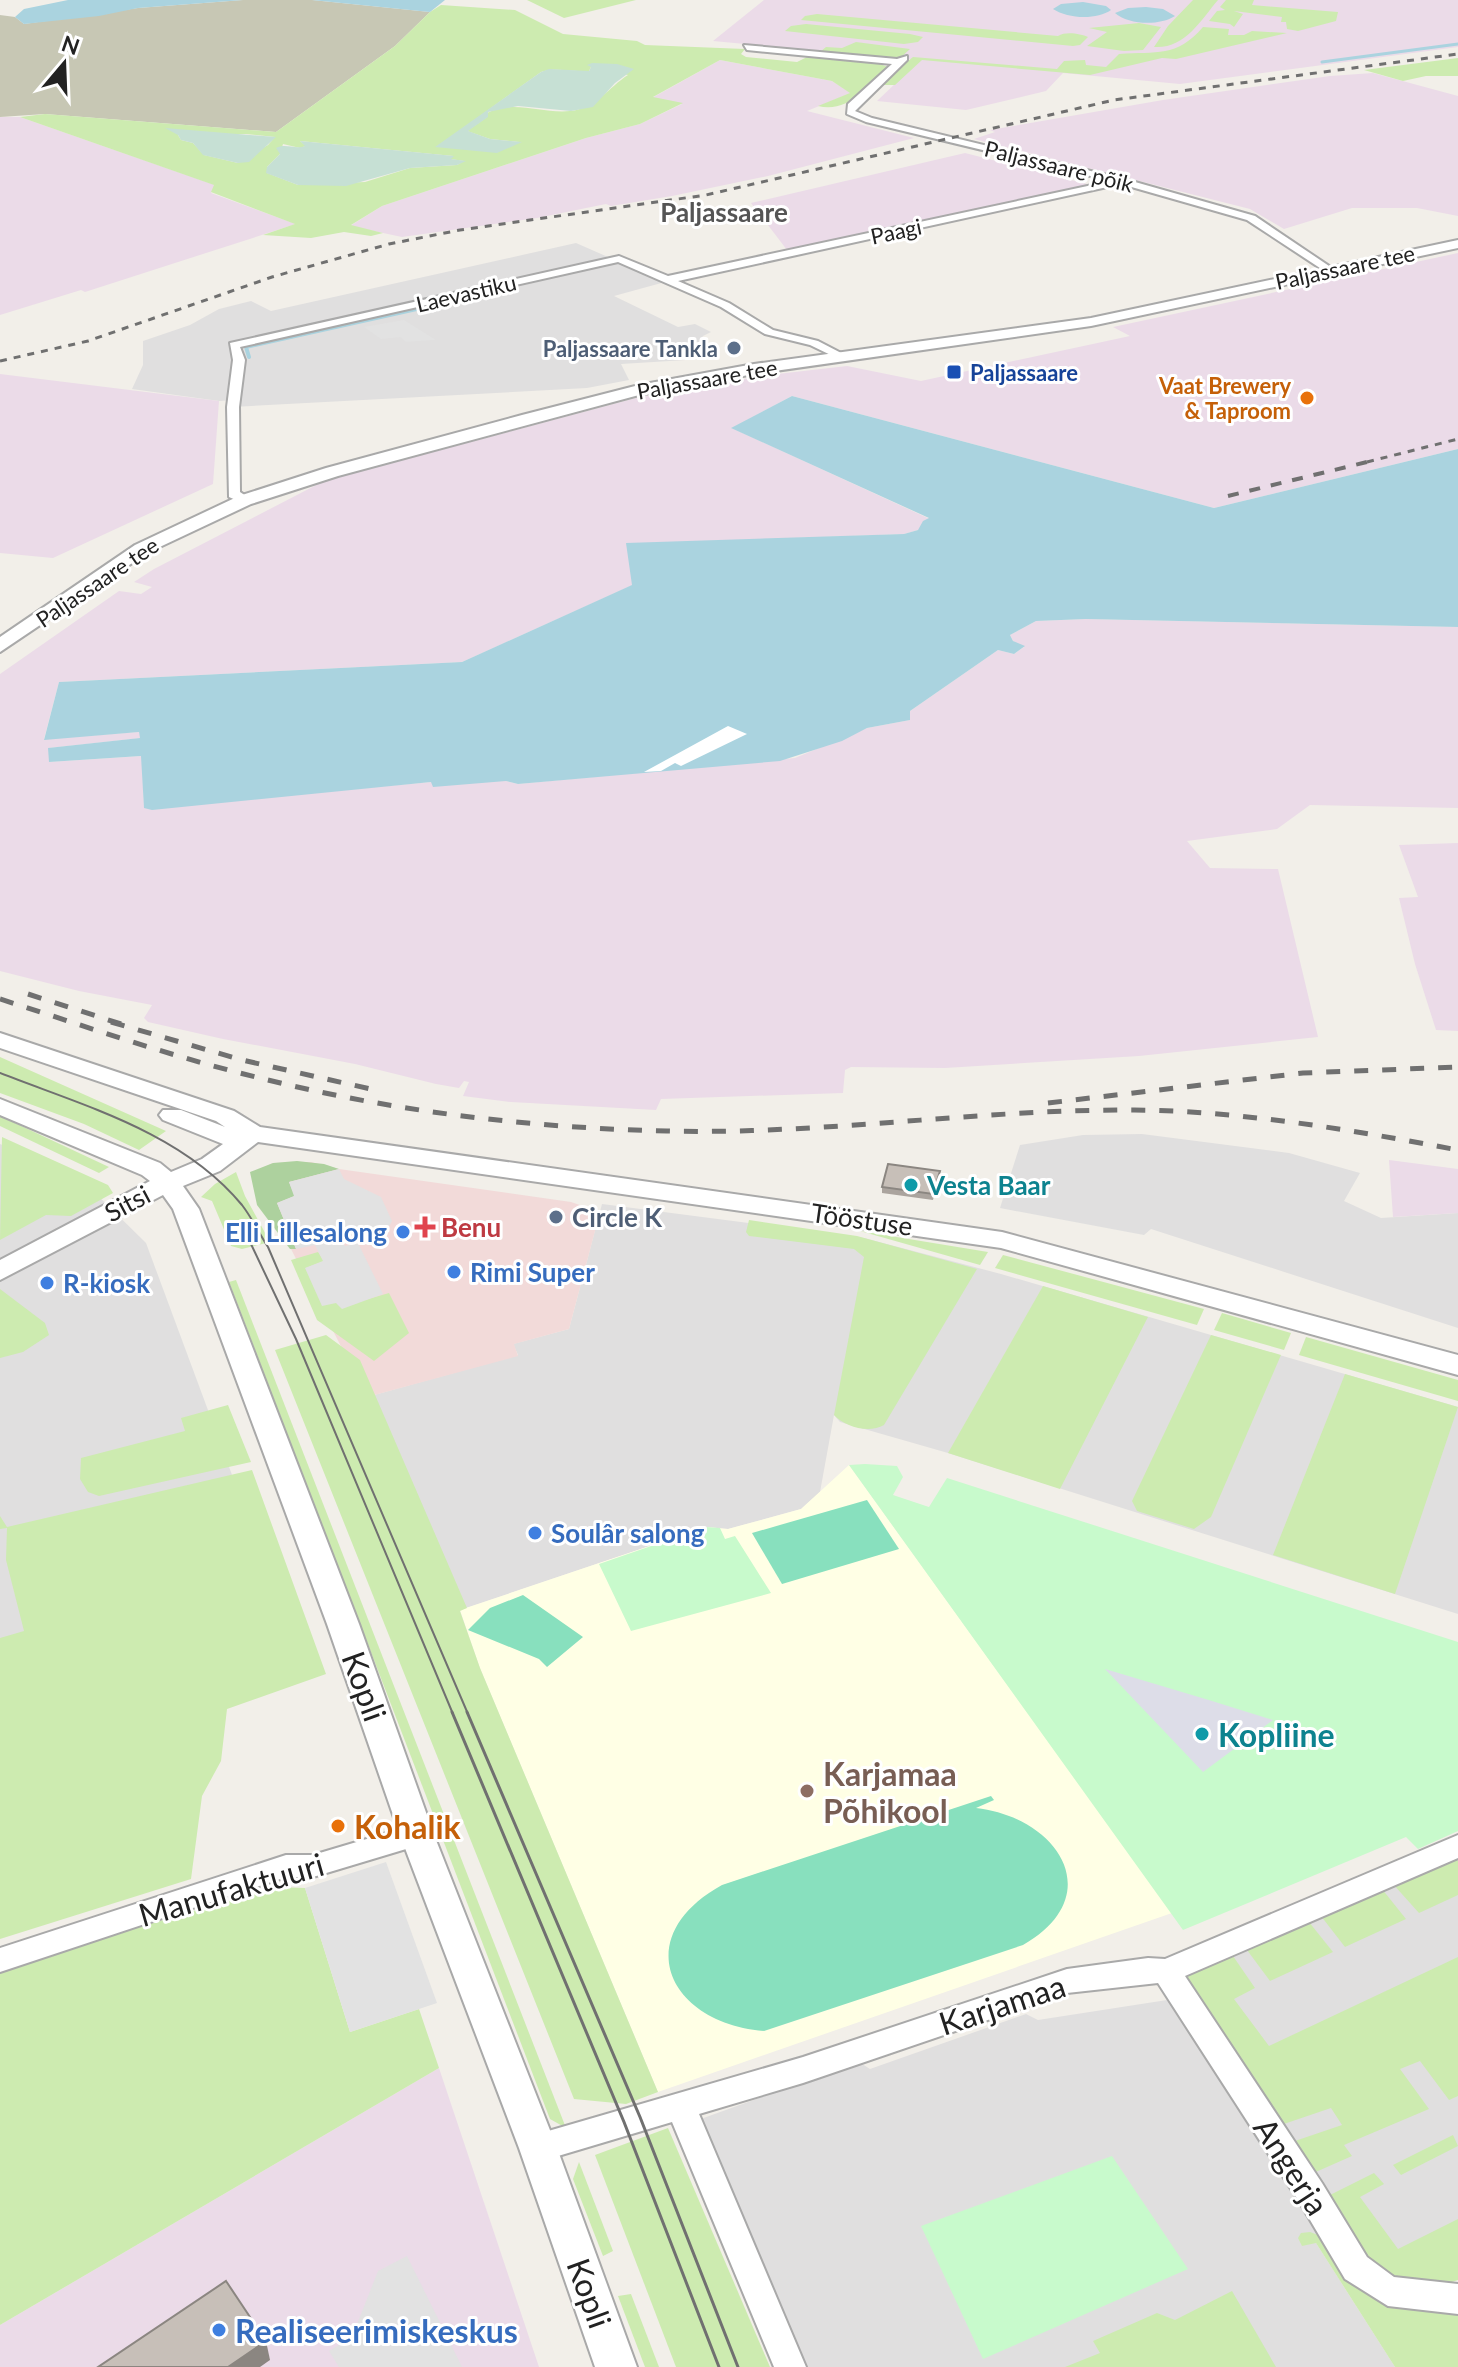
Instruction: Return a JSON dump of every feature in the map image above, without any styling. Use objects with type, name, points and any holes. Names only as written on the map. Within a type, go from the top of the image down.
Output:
[{"type":"street","name":"Paljassaare põik","points":[[747,47],[901,60],[851,106],[850,112],[869,120],[1125,182],[1251,218],[1330,270]]},
{"type":"street","name":"Paagi","points":[[667,280],[1125,182]]},
{"type":"street","name":"Paljassaare tee","points":[[0,646],[141,549],[245,500],[332,472],[639,390],[841,357],[1091,322],[1458,244]]},
{"type":"street","name":"Laevastiku","points":[[245,500],[234,494],[233,407],[239,360],[234,345],[619,259],[725,305],[769,332],[814,343],[841,357]]},
{"type":"street","points":[[11,1044],[109,1090],[248,1139]]},
{"type":"street","name":"Kopli","points":[[0,1106],[151,1169],[168,1183],[186,1209],[343,1624],[417,1835],[538,2148],[616,2367]]},
{"type":"street","name":"Sitsi","points":[[0,1271],[168,1183],[211,1165],[248,1139]]},
{"type":"street","name":"Tööstuse","points":[[248,1139],[1002,1240],[1458,1365]]},
{"type":"street","name":"Manufaktuuri","points":[[0,1960],[286,1866],[313,1866],[417,1835]]},
{"type":"street","name":"Karjamaa","points":[[538,2148],[803,2070],[1067,1981],[1148,1970],[1166,1971],[1458,1846]]},
{"type":"street","name":"Angerja","points":[[1166,1971],[1311,2193],[1356,2268],[1388,2291],[1458,2299]]},
{"type":"street","points":[[680,2105],[790,2367]]},
{"type":"shaded area","points":[[243,0],[312,0],[430,12],[395,46],[276,132],[45,114],[0,117],[0,15],[15,17],[24,24],[138,8]]},
{"type":"shaded area","points":[[764,0],[1458,0],[1458,47],[1180,84],[1063,73],[1046,91],[966,110],[877,101],[920,60],[713,41]]},
{"type":"shaded area","points":[[720,60],[832,81],[851,93],[807,111],[914,138],[768,176],[672,196],[611,206],[606,204],[537,218],[402,237],[350,226],[382,206],[586,138],[640,124],[682,104],[652,98]]},
{"type":"shaded area","points":[[617,64],[634,69],[615,83],[593,107],[571,111],[518,106],[488,112],[488,117],[468,131],[490,139],[522,142],[497,153],[435,147],[541,72],[549,69],[589,71],[591,67],[587,65]]},
{"type":"shaded area","points":[[1373,73],[1458,96],[1458,216],[1417,208],[1352,208],[1284,229],[1250,209],[974,139],[995,132],[990,130],[1163,100],[1330,76]]},
{"type":"shaded area","points":[[0,117],[20,117],[215,185],[211,193],[296,224],[85,292],[81,290],[0,315]]},
{"type":"shaded area","points":[[165,128],[276,137],[249,162],[238,163],[203,155],[193,143],[181,140]]},
{"type":"shaded area","points":[[300,141],[454,156],[451,159],[466,161],[457,165],[410,168],[346,186],[298,185],[266,173],[267,167],[280,154],[276,148],[305,146]]},
{"type":"shaded area","points":[[965,153],[1087,184],[1085,187],[787,250],[751,203]]},
{"type":"shaded area","points":[[576,243],[665,282],[614,296],[678,327],[695,324],[711,332],[703,336],[686,360],[621,364],[629,380],[587,388],[233,407],[233,400],[219,401],[132,389],[143,365],[143,341],[190,325],[219,309],[251,301],[271,311]]},
{"type":"shaded area","points":[[1458,253],[1458,449],[1214,508],[792,396],[732,428],[930,519],[918,530],[904,534],[627,544],[633,585],[462,662],[59,682],[44,739],[139,732],[141,738],[49,748],[49,762],[142,756],[144,807],[432,782],[506,781],[518,784],[795,758],[867,728],[910,720],[910,711],[998,650],[1014,654],[1024,647],[1013,641],[1010,635],[1036,621],[1086,619],[1458,627],[1458,808],[1310,805],[1277,829],[1187,841],[1210,868],[1278,869],[1318,1037],[1139,1056],[945,1068],[851,1067],[845,1070],[843,1093],[661,1099],[656,1110],[511,1102],[463,1096],[469,1082],[464,1081],[459,1088],[436,1084],[355,1064],[148,1022],[144,1018],[152,1005],[0,971],[0,674],[119,591],[141,594],[152,587],[134,582],[154,569],[324,481],[636,398],[760,376],[847,366],[921,381],[1130,336],[1113,327]]},
{"type":"shaded area","points":[[404,320],[436,340],[406,342],[400,337],[381,339],[364,327]]},
{"type":"shaded area","points":[[0,374],[219,401],[213,484],[53,558],[0,553]]},
{"type":"shaded area","points":[[1458,843],[1458,1031],[1436,1030],[1415,964],[1399,898],[1418,897],[1399,845]]},
{"type":"shaded area","points":[[1142,1134],[1289,1153],[1360,1173],[1344,1201],[1381,1218],[1458,1213],[1458,1328],[1151,1229],[1144,1235],[1000,1208],[1020,1145],[1083,1135]]},
{"type":"shaded area","points":[[0,1144],[81,1179],[146,1243],[271,1580],[0,1656]]},
{"type":"shaded area","points":[[1389,1160],[1458,1169],[1458,1213],[1393,1217]]},
{"type":"shaded area","points":[[311,1162],[339,1169],[571,1202],[600,1212],[569,1329],[514,1344],[518,1356],[367,1397],[252,1173],[273,1163]]},
{"type":"shaded area","points":[[339,1169],[344,1179],[381,1197],[392,1221],[390,1225],[340,1238],[345,1246],[358,1243],[383,1294],[342,1309],[336,1303],[322,1306],[305,1268],[323,1261],[315,1245],[296,1249],[277,1203],[294,1196],[289,1182]]},
{"type":"shaded area","points":[[602,1204],[864,1238],[1001,1274],[1458,1407],[1458,1614],[948,1453],[840,1422],[834,1415],[820,1492],[801,1509],[728,1529],[706,1527],[460,1610],[367,1397],[518,1355],[513,1344],[569,1329]]},
{"type":"shaded area","name":"Karjamaa Põhikool","points":[[849,1465],[1172,1913],[658,2092],[480,1668],[460,1610],[706,1527],[728,1529],[801,1509]]},
{"type":"shaded area","points":[[1105,1669],[1212,1701],[1273,1720],[1203,1772]]},
{"type":"shaded area","points":[[1458,1855],[1458,2280],[1370,2268],[1188,1976]]},
{"type":"shaded area","points":[[386,1862],[437,2003],[350,2032],[305,1888]]},
{"type":"shaded area","points":[[1167,2000],[1184,2010],[1326,2238],[1316,2243],[1395,2367],[774,2367],[673,2129],[859,2062],[870,2069],[1026,2014],[1038,2020]]},
{"type":"shaded area","points":[[439,2068],[539,2367],[0,2367],[0,2325]]},
{"type":"shaded area","points":[[407,2256],[462,2367],[339,2367],[329,2351],[352,2337],[378,2271]]},
{"type":"green space","points":[[527,0],[636,0],[564,18]]},
{"type":"green space","points":[[1193,0],[1218,0],[1183,39],[1154,47],[1168,26]]},
{"type":"green space","points":[[1226,0],[1254,0],[1252,5],[1338,12],[1336,21],[1298,31],[1287,29],[1286,22],[1281,22],[1282,17],[1234,11],[1243,14],[1234,27],[1209,21],[1217,11],[1225,10],[1220,7]]},
{"type":"green space","points":[[441,5],[515,10],[563,34],[637,41],[645,45],[745,49],[741,54],[746,57],[797,62],[809,56],[869,60],[888,67],[856,97],[839,106],[829,107],[818,106],[850,93],[832,81],[720,60],[653,97],[683,103],[640,124],[586,138],[382,206],[351,225],[383,233],[371,236],[344,232],[311,238],[263,235],[295,224],[211,192],[214,185],[20,117],[45,114],[276,132],[395,46]],"holes":[[[591,67],[628,75],[594,102],[579,109],[560,111],[507,107],[487,113],[487,117],[467,131],[490,139],[519,142],[512,145],[437,147],[541,72],[589,71]],[[246,134],[275,137],[268,145],[238,163],[204,155],[193,143],[181,140],[178,135]],[[300,141],[453,156],[450,159],[464,161],[457,165],[410,168],[365,182],[298,185],[267,173],[267,167],[280,154],[283,144],[300,148],[306,146]]]},
{"type":"green space","points":[[817,14],[1088,37],[1080,45],[1073,46],[801,20]]},
{"type":"green space","points":[[1139,23],[1161,27],[1143,50],[1087,46],[1107,32],[1089,28]]},
{"type":"green space","points":[[806,24],[923,37],[918,42],[904,44],[785,31],[791,26]]},
{"type":"green space","points":[[1203,27],[1229,29],[1228,35],[1244,35],[1252,31],[1287,33],[1090,75],[922,60],[895,85],[878,85],[913,57],[1057,69],[1064,61],[1085,60],[1086,65],[1106,67],[1119,54],[1175,48]]},
{"type":"green space","points":[[856,42],[910,49],[899,59],[893,60],[820,52],[826,47],[842,48]]},
{"type":"green space","points":[[1458,58],[1458,76],[1426,76],[1403,81],[1364,70]]},
{"type":"green space","points":[[0,1057],[166,1131],[139,1150],[84,1124],[0,1093]]},
{"type":"green space","points":[[0,1116],[109,1167],[99,1173],[0,1126]]},
{"type":"green space","points":[[2,1137],[108,1185],[113,1193],[71,1216],[46,1215],[0,1240]]},
{"type":"green space","points":[[297,1161],[339,1169],[289,1182],[295,1196],[277,1203],[296,1249],[290,1249],[257,1205],[250,1172],[273,1163]]},
{"type":"green space","points":[[236,1172],[270,1242],[242,1249],[231,1246],[212,1201],[201,1197],[215,1184]]},
{"type":"green space","points":[[749,1220],[857,1236],[977,1269],[884,1425],[871,1429],[858,1428],[834,1415],[864,1257],[854,1249],[749,1236],[746,1232]]},
{"type":"green space","points":[[860,1231],[988,1252],[980,1265]]},
{"type":"green space","points":[[318,1252],[324,1261],[306,1268],[336,1303],[365,1300],[389,1293],[409,1333],[374,1361],[317,1320],[291,1260]]},
{"type":"green space","points":[[1003,1255],[1204,1309],[1197,1325],[995,1268]]},
{"type":"green space","points":[[236,1280],[566,2128],[550,2119],[229,1282]]},
{"type":"green space","points":[[1043,1286],[1148,1317],[1060,1489],[948,1453]]},
{"type":"green space","points":[[0,1289],[45,1323],[49,1335],[23,1352],[0,1358]]},
{"type":"green space","points":[[1222,1313],[1291,1333],[1284,1350],[1214,1330]]},
{"type":"green space","points":[[326,1335],[360,1360],[467,1608],[460,1611],[480,1668],[658,2092],[626,2104],[574,2099],[275,1350]]},
{"type":"green space","points":[[1211,1335],[1281,1355],[1211,1517],[1194,1529],[1137,1511],[1132,1501]]},
{"type":"green space","points":[[1306,1337],[1458,1380],[1458,1401],[1299,1355]]},
{"type":"green space","points":[[1345,1374],[1458,1407],[1395,1594],[1273,1555]]},
{"type":"green space","points":[[228,1405],[251,1462],[99,1496],[88,1492],[80,1479],[81,1458],[185,1431],[181,1418]]},
{"type":"green space","points":[[849,1465],[897,1466],[903,1477],[893,1495],[929,1507],[947,1478],[1458,1642],[1458,1831],[1418,1849],[1406,1837],[1183,1930]]},
{"type":"green space","points":[[252,1470],[326,1674],[227,1709],[221,1761],[202,1796],[191,1879],[0,1939],[0,1638],[24,1631],[6,1560],[7,1528],[0,1529],[0,1516],[7,1527]]},
{"type":"green space","points":[[867,1500],[899,1549],[782,1584],[752,1533]]},
{"type":"green space","points":[[706,1527],[720,1528],[725,1539],[735,1536],[771,1593],[631,1631],[599,1564]]},
{"type":"green space","points":[[523,1595],[583,1637],[547,1667],[539,1659],[468,1630],[490,1608]]},
{"type":"green space","points":[[991,1796],[994,1800],[976,1808],[1005,1814],[1030,1826],[1049,1842],[1062,1861],[1068,1882],[1064,1904],[1049,1925],[1023,1945],[764,2031],[731,2025],[704,2012],[684,1995],[672,1974],[669,1952],[675,1929],[693,1906],[722,1885]]},
{"type":"green space","points":[[1454,1857],[1458,1861],[1458,1895],[1419,1913],[1393,1884]]},
{"type":"green space","points":[[275,1887],[305,1888],[350,2032],[419,2009],[439,2068],[0,2325],[0,1968]]},
{"type":"green space","points":[[1382,1889],[1406,1919],[1345,1947],[1321,1916]]},
{"type":"green space","points":[[1309,1922],[1333,1952],[1270,1981],[1247,1950]]},
{"type":"green space","points":[[1233,1956],[1255,1988],[1234,1999],[1269,2046],[1458,1957],[1458,2096],[1449,2100],[1420,2061],[1400,2069],[1429,2109],[1344,2145],[1352,2156],[1309,2175],[1289,2143],[1342,2125],[1331,2108],[1278,2126],[1187,1986],[1188,1976]]},
{"type":"green space","points":[[668,2128],[770,2367],[676,2367],[595,2155]]},
{"type":"green space","points":[[1453,2135],[1458,2146],[1401,2175],[1393,2165]]},
{"type":"green space","points":[[1112,2156],[1188,2269],[983,2359],[921,2226]]},
{"type":"green space","points":[[579,2162],[613,2251],[603,2256],[573,2179]]},
{"type":"green space","points":[[1374,2173],[1384,2184],[1360,2197],[1398,2249],[1458,2219],[1458,2280],[1427,2290],[1406,2289],[1364,2265],[1324,2198]]},
{"type":"green space","points":[[1310,2232],[1326,2238],[1349,2275],[1458,2312],[1458,2367],[1395,2367],[1316,2243],[1302,2246],[1298,2238],[1301,2233]]},
{"type":"green space","points":[[1232,2291],[1276,2367],[1065,2367],[1100,2353],[1093,2341],[1157,2313],[1175,2320]]},
{"type":"green space","points":[[631,2294],[659,2367],[645,2367],[618,2296]]},
{"type":"water","points":[[68,0],[243,0],[138,8],[99,16],[24,24],[15,17],[24,9]]},
{"type":"water","points":[[312,0],[445,0],[430,12]]},
{"type":"water","points":[[1083,2],[1106,6],[1111,10],[1082,17],[1053,9],[1061,4]]},
{"type":"water","points":[[1128,8],[1163,9],[1175,16],[1144,23],[1115,13]]},
{"type":"water","points":[[792,396],[1214,508],[1458,449],[1458,627],[1086,619],[1036,621],[1010,635],[1013,641],[1025,646],[1014,654],[998,650],[910,711],[910,720],[867,728],[842,741],[780,761],[518,784],[506,781],[433,787],[431,782],[152,810],[144,808],[141,756],[49,762],[48,748],[140,738],[139,732],[44,740],[59,682],[462,662],[632,585],[626,543],[904,534],[918,530],[929,518],[731,428]]},
{"type":"pier","points":[[728,726],[747,734],[681,766],[675,763],[661,771],[644,772]]},
{"type":"building","name":"Vesta Baar","points":[[888,1164],[940,1171],[933,1194],[882,1187]]},
{"type":"building","points":[[226,2281],[266,2341],[228,2367],[98,2367]]},
{"type":"waterway","points":[[1322,62],[1458,44]]},
{"type":"waterway","points":[[249,357],[246,347],[466,298]]},
{"type":"tram line","points":[[0,1073],[98,1110],[161,1140],[191,1158],[242,1205],[268,1247],[468,1714]]},
{"type":"tram line","points":[[241,1223],[296,1339],[453,1714]]},
{"type":"tram line","points":[[452,1712],[624,2122],[719,2367]]},
{"type":"tram line","points":[[467,1712],[640,2117],[738,2367]]},
{"type":"railway","points":[[0,361],[88,341],[272,277],[389,244],[460,230],[706,195],[1114,100],[1458,54]]},
{"type":"railway","points":[[1372,461],[1458,439]]},
{"type":"railway","points":[[1228,496],[1372,461]]},
{"type":"railway","points":[[1367,462],[1372,461]]},
{"type":"railway","points":[[28,994],[121,1024]]},
{"type":"railway","points":[[0,999],[159,1050],[256,1077],[408,1108],[512,1122],[615,1129],[725,1131],[1017,1113],[1175,1111],[1297,1123],[1458,1150]]},
{"type":"railway","points":[[111,1022],[242,1060],[375,1090]]},
{"type":"railway","points":[[1048,1103],[1303,1073],[1458,1067]]},
{"type":"place","name":"Paljassaare Tankla","points":[[734,348]]},
{"type":"place","name":"Paljassaare","points":[[954,372]]},
{"type":"place","name":"Vaat Brewery & Taproom","points":[[1307,398]]},
{"type":"place","name":"Vesta Baar","points":[[911,1185]]},
{"type":"place","name":"Circle K","points":[[556,1217]]},
{"type":"place","name":"Benu","points":[[425,1227]]},
{"type":"place","name":"Elli Lillesalong","points":[[403,1232]]},
{"type":"place","name":"Rimi Super","points":[[454,1272]]},
{"type":"place","name":"R-kiosk","points":[[47,1283]]},
{"type":"place","name":"Soulâr salong","points":[[535,1533]]},
{"type":"place","name":"Kopliine","points":[[1202,1734]]},
{"type":"place","name":"Karjamaa Põhikool","points":[[807,1791]]},
{"type":"place","name":"Kohalik","points":[[338,1826]]},
{"type":"place","name":"Realiseerimiskeskus","points":[[219,2330]]},
{"type":"district","name":"Paljassaare","points":[[724,212]]}]
